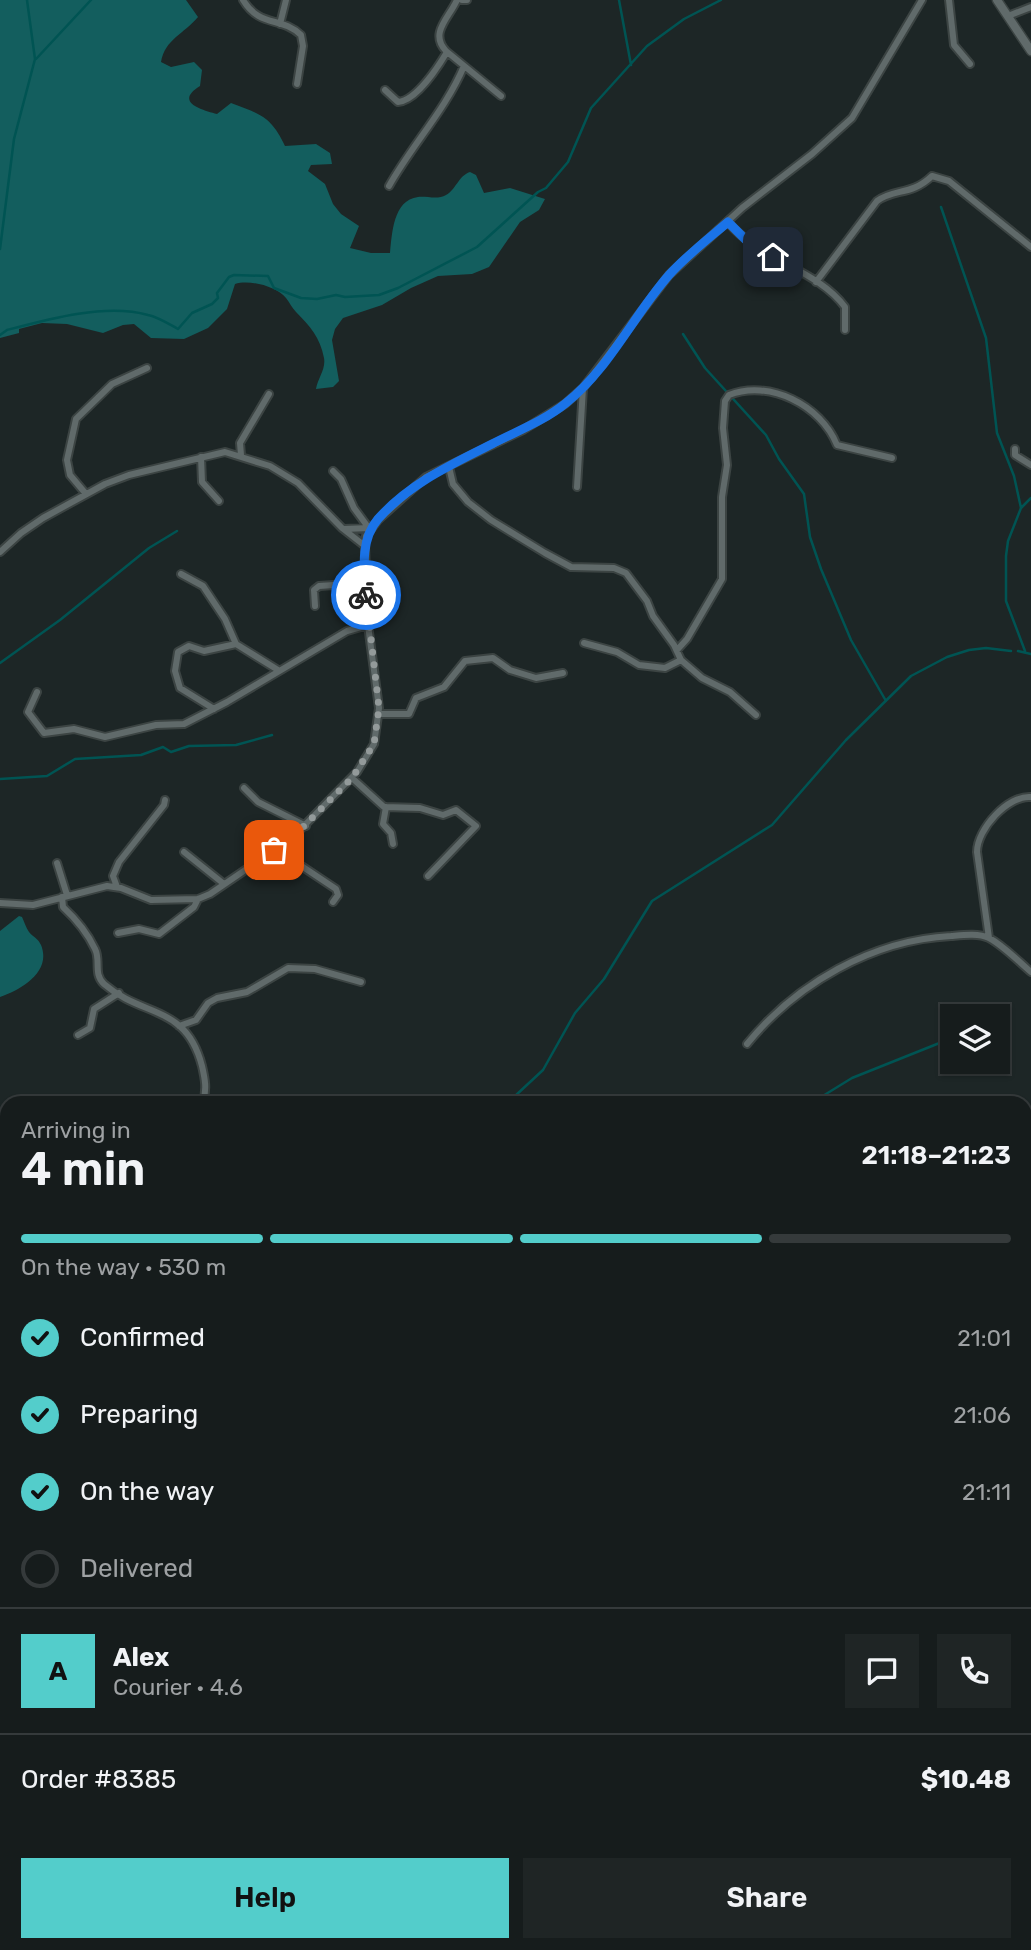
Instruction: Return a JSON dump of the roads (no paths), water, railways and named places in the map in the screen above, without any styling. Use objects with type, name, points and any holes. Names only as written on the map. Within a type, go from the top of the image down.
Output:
[{"type":"street","points":[[243,0],[255,16],[298,32],[303,41],[297,84]]},
{"type":"street","points":[[280,24],[286,0]]},
{"type":"street","points":[[462,0],[438,35],[439,43],[501,96]]},
{"type":"street","points":[[0,903],[33,905],[101,887],[117,887],[150,900],[198,899],[282,846],[306,825],[352,778],[374,744],[379,713],[365,583],[365,546],[369,528],[417,483],[554,412],[583,388],[669,275],[773,182],[827,142],[852,118],[922,0]]},
{"type":"street","points":[[949,0],[954,45],[970,64]]},
{"type":"street","points":[[997,0],[1031,51]]},
{"type":"street","points":[[1008,16],[1031,7]]},
{"type":"street","points":[[385,90],[398,102],[406,100],[428,80],[447,52]]},
{"type":"street","points":[[389,187],[408,153],[453,90],[464,66]]},
{"type":"street","points":[[816,282],[877,201],[890,193],[910,191],[932,176],[950,181],[1031,247]]},
{"type":"street","points":[[728,222],[746,240],[832,292],[845,307],[845,330]]},
{"type":"street","points":[[86,494],[70,475],[67,460],[76,419],[112,384],[147,368]]},
{"type":"street","points":[[577,487],[583,388]]},
{"type":"street","points":[[677,650],[687,639],[722,579],[722,497],[727,465],[723,428],[725,401],[729,396],[752,389],[773,391],[817,416],[832,433],[837,445],[891,458]]},
{"type":"street","points":[[241,456],[240,443],[269,394]]},
{"type":"street","points":[[1015,449],[1015,455],[1031,465]]},
{"type":"street","points":[[0,552],[21,533],[86,494],[129,475],[225,452],[270,467],[298,483],[365,546]]},
{"type":"street","points":[[201,457],[202,482],[219,501]]},
{"type":"street","points":[[449,467],[453,484],[468,502],[491,520],[553,558],[571,567],[614,568],[626,573],[647,601],[657,623],[681,660],[702,678],[730,692],[756,715]]},
{"type":"street","points":[[333,471],[341,479],[354,508],[369,528]]},
{"type":"street","points":[[344,529],[369,528]]},
{"type":"street","points":[[181,574],[203,586],[225,618],[236,644],[278,670]]},
{"type":"street","points":[[315,606],[314,590],[319,586],[365,583]]},
{"type":"street","points":[[37,692],[28,710],[44,733],[74,729],[98,736],[184,724],[275,675],[278,670],[346,631],[368,625]]},
{"type":"street","points":[[584,643],[617,652],[631,662],[647,666],[671,667],[681,660]]},
{"type":"street","points":[[214,709],[180,688],[175,671],[178,652],[189,646],[204,652],[236,644]]},
{"type":"street","points":[[379,713],[409,714],[416,698],[444,687],[465,661],[493,658],[510,670],[536,678],[563,673]]},
{"type":"street","points":[[352,778],[372,799],[386,807],[420,808],[443,815],[456,810],[476,826],[428,876]]},
{"type":"street","points":[[244,788],[258,802],[306,825]]},
{"type":"street","points":[[989,938],[977,852],[979,839],[990,823],[1012,801],[1016,798],[1031,797]]},
{"type":"street","points":[[117,887],[113,876],[118,862],[164,805],[164,800]]},
{"type":"street","points":[[386,807],[383,824],[391,833],[393,844]]},
{"type":"street","points":[[282,846],[291,859],[336,889],[338,895],[333,902]]},
{"type":"street","points":[[184,852],[224,884]]},
{"type":"street","points":[[57,863],[65,896],[63,907],[77,919],[94,947],[100,978],[119,993],[166,1015],[179,1026],[197,1047],[206,1085],[204,1096]]},
{"type":"street","points":[[118,933],[139,929],[159,934],[194,907],[198,899]]},
{"type":"street","points":[[747,1044],[766,1020],[793,996],[874,952],[920,938],[960,935],[989,938],[1031,972]]},
{"type":"street","points":[[179,1026],[196,1020],[208,1003],[217,998],[247,992],[288,968],[315,969],[361,982]]},
{"type":"street","points":[[78,1035],[89,1030],[94,1009],[119,993]]},
{"type":"waterway","points":[[0,249],[14,139],[35,59],[27,0]]},
{"type":"waterway","points":[[36,59],[91,0]]},
{"type":"waterway","points":[[619,0],[631,65]]},
{"type":"waterway","points":[[0,335],[7,330],[59,317],[114,311],[152,316],[178,329],[192,313],[212,304],[229,277],[234,275],[268,276],[274,288],[301,298],[379,295],[398,288],[477,247],[538,192],[546,188],[568,162],[591,108],[647,46],[684,19],[721,0]]},
{"type":"waterway","points":[[941,207],[986,338],[997,433],[1014,476],[1021,508]]},
{"type":"waterway","points":[[683,334],[705,368],[766,435],[804,494],[810,537],[821,569],[851,640],[886,701]]},
{"type":"waterway","points":[[1025,651],[1006,601],[1006,556],[1008,541],[1021,508],[1031,498]]},
{"type":"waterway","points":[[0,663],[60,620],[149,548],[177,531]]},
{"type":"waterway","points":[[515,1096],[543,1070],[575,1013],[604,979],[652,901],[772,825],[846,740],[911,676],[947,657],[969,650],[986,648],[1011,651]]},
{"type":"waterway","points":[[1018,651],[1031,654]]},
{"type":"waterway","points":[[0,779],[47,776],[75,759],[141,755],[163,747],[171,752],[189,746],[236,745],[272,735]]},
{"type":"waterway","points":[[823,1096],[852,1078],[940,1043]]}]
